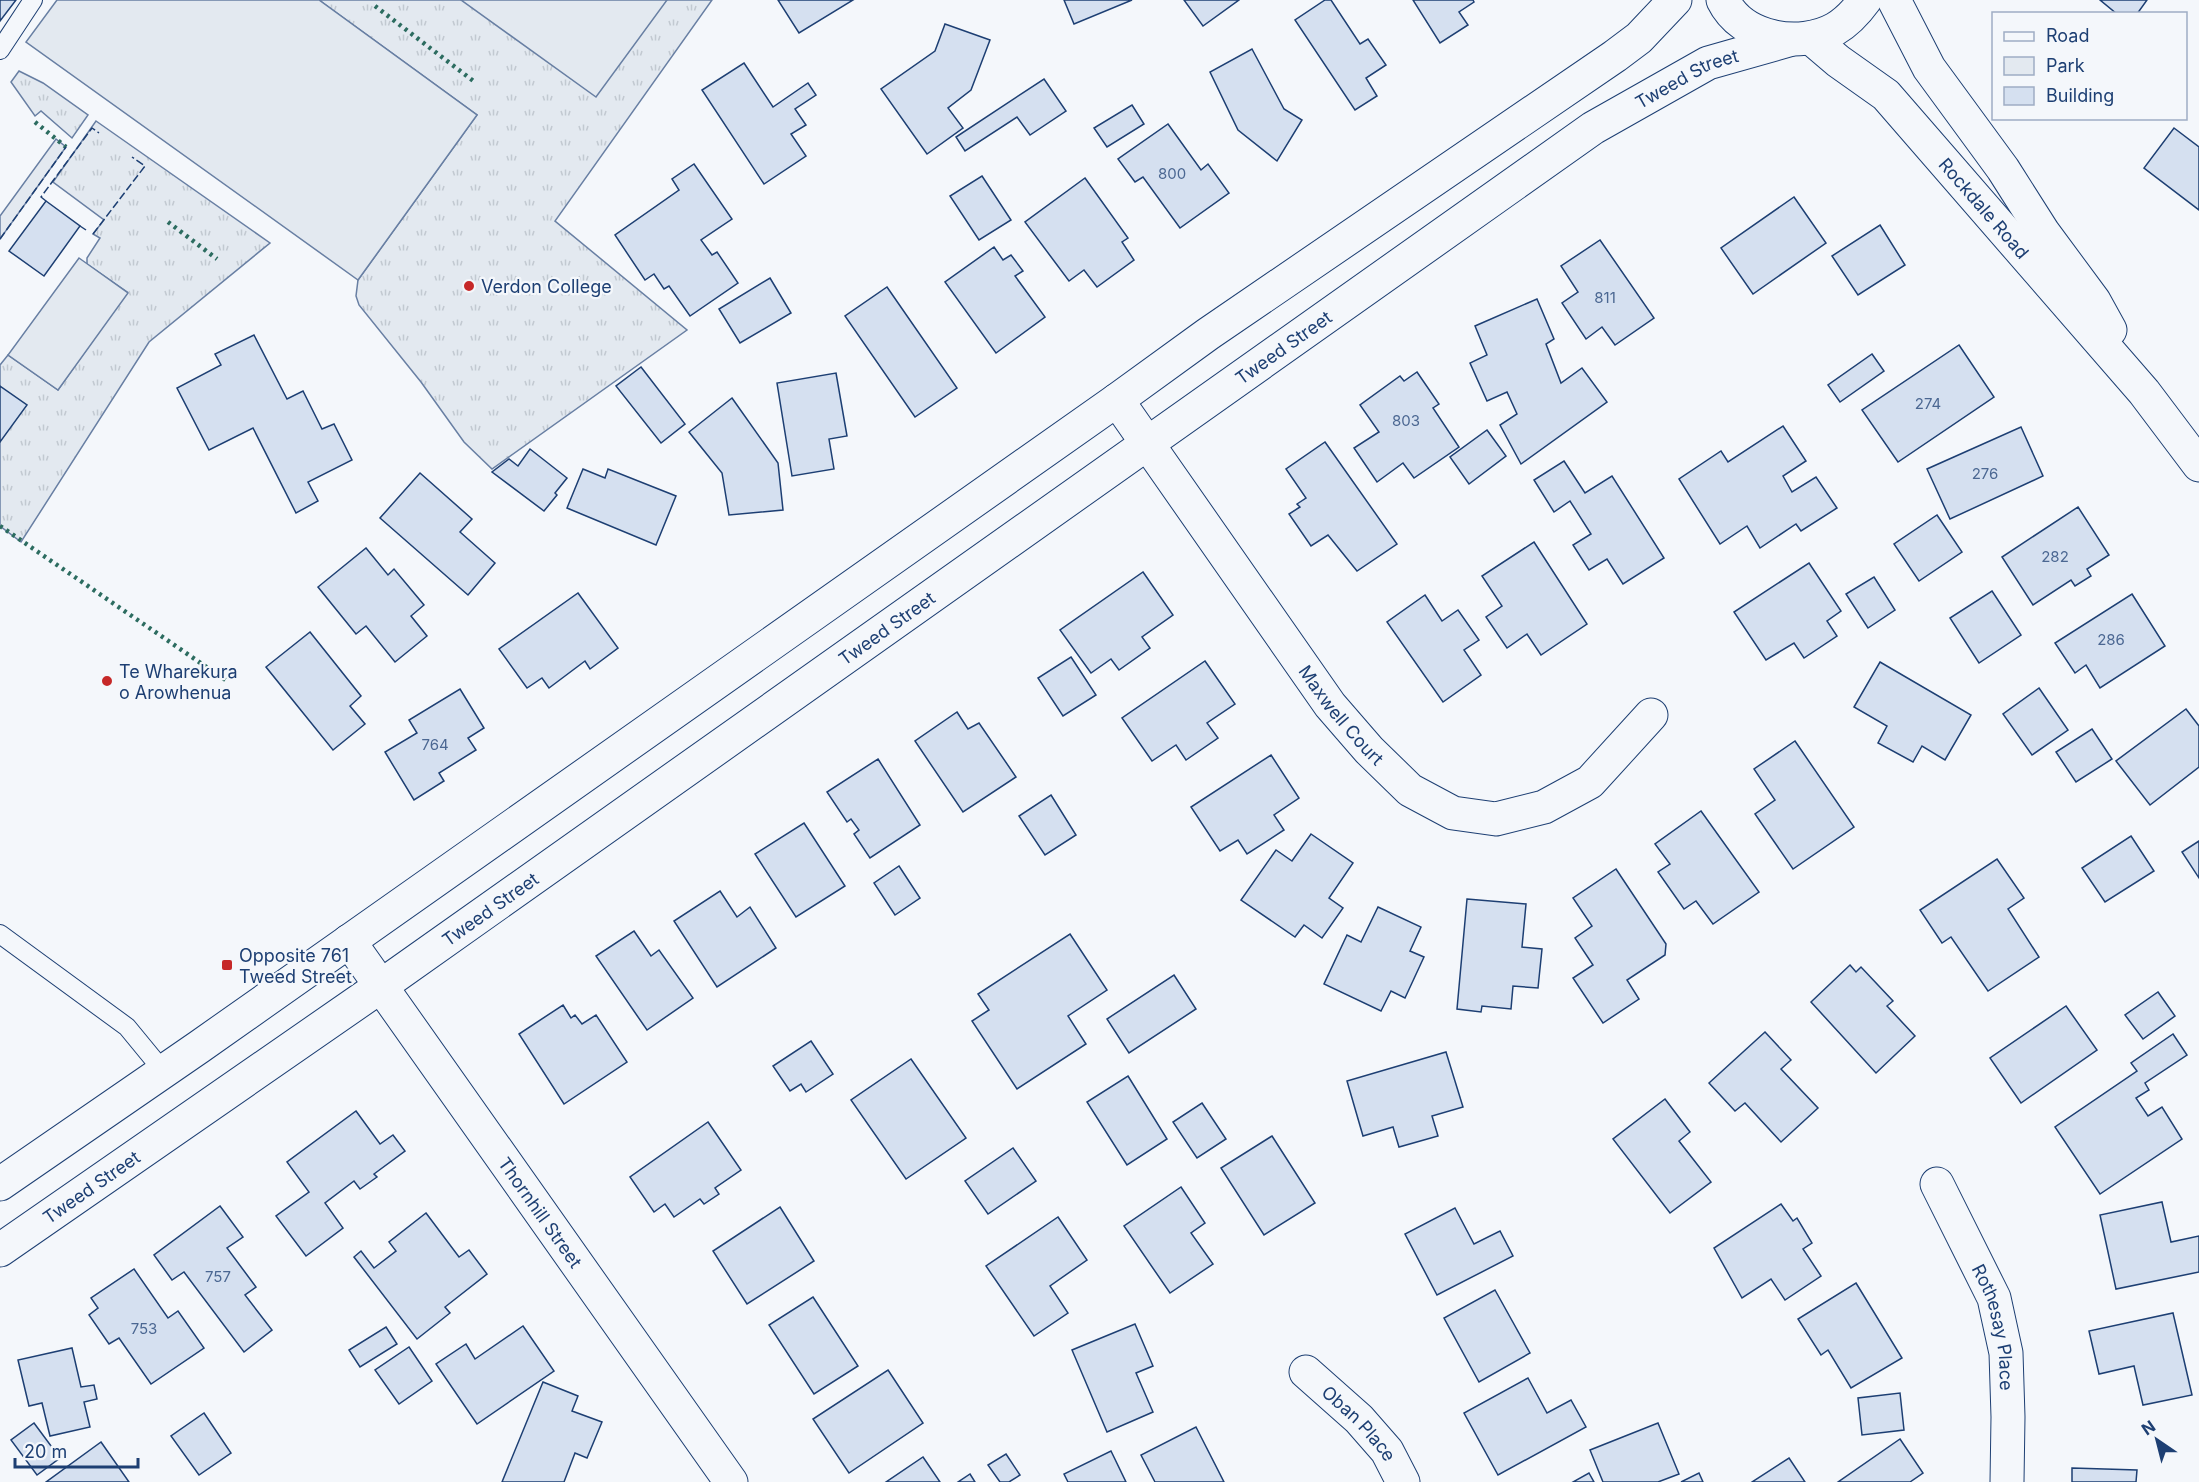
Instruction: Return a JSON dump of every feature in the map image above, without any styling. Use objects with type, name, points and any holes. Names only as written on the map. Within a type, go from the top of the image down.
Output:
[{"type":"main road","points":[[0,1184],[164,1071],[1208,334],[1615,56],[1639,38],[1675,0]]},
{"type":"main road","points":[[1723,0],[1742,23],[1764,35],[1800,39]]},
{"type":"main road","name":"Tweed Street","points":[[0,1250],[381,986],[1593,128],[1708,63],[1835,29],[1856,13],[1865,0]]},
{"type":"main road","name":"Rockdale Road","points":[[1894,0],[1929,68],[2003,169],[2043,232],[2094,301],[2144,392]]},
{"type":"main road","name":"Rockdale Road","points":[[1800,39],[1838,61],[1886,95],[2144,392],[2199,465]]},
{"type":"main road","name":"Maxwell Court","points":[[1117,399],[1330,705],[1369,750],[1410,790],[1453,813],[1496,819],[1544,807],[1590,782],[1651,715]]},
{"type":"main road","name":"Thornhill Street","points":[[349,940],[729,1481]]},
{"type":"main road","name":"Rothesay Place","points":[[1937,1184],[1994,1298],[2006,1353],[2007,1482]]},
{"type":"main road","name":"Oban Place","points":[[1306,1372],[1359,1419],[1387,1451],[1403,1482]]},
{"type":"lane","points":[[0,50],[33,0]]},
{"type":"lane","points":[[0,934],[127,1027],[164,1071]]},
{"type":"green space","points":[[57,0],[319,0],[477,115],[358,280],[26,42]]},
{"type":"green space","points":[[319,0],[712,0],[555,221],[687,330],[492,469],[464,442],[421,382],[359,305],[356,296],[358,280],[477,115]]},
{"type":"green space","points":[[461,0],[667,0],[596,97]]},
{"type":"green space","points":[[19,71],[43,83],[88,115],[72,138],[41,111],[35,116],[11,82]]},
{"type":"green space","points":[[96,121],[270,243],[149,342],[21,542],[0,526],[0,365],[8,355],[58,390],[127,292],[87,264],[87,258],[100,238],[93,234],[104,220],[53,182]]},
{"type":"green space","points":[[56,139],[66,147],[0,239],[0,216]]},
{"type":"green space","points":[[79,258],[128,293],[58,390],[8,355]]},
{"type":"building","points":[[0,0],[16,0],[0,21]]},
{"type":"building","points":[[778,0],[853,0],[799,33]]},
{"type":"building","points":[[1064,0],[1132,0],[1074,24]]},
{"type":"building","points":[[1184,0],[1239,0],[1203,26]]},
{"type":"building","points":[[1325,0],[1331,0],[1360,44],[1368,39],[1386,65],[1366,78],[1377,96],[1355,110],[1295,20]]},
{"type":"building","points":[[1413,0],[1473,0],[1474,2],[1459,12],[1468,25],[1440,43]]},
{"type":"building","points":[[2100,0],[2147,0],[2138,12],[2115,12]]},
{"type":"building","points":[[945,24],[990,40],[971,90],[948,108],[963,128],[927,154],[881,89],[935,51]]},
{"type":"building","points":[[1252,49],[1284,109],[1302,120],[1277,161],[1238,130],[1210,72]]},
{"type":"building","points":[[744,63],[773,107],[808,83],[816,95],[795,109],[806,125],[791,134],[806,156],[764,184],[702,90]]},
{"type":"building","points":[[1044,79],[1066,111],[1030,135],[1017,117],[965,151],[956,137]]},
{"type":"building","points":[[1132,105],[1144,124],[1107,147],[1094,128]]},
{"type":"building","points":[[1168,124],[1201,170],[1208,164],[1229,193],[1180,228],[1143,177],[1135,182],[1118,159]]},
{"type":"building","points":[[2174,128],[2199,147],[2199,210],[2144,168]]},
{"type":"building","points":[[694,164],[732,219],[701,240],[712,255],[717,252],[738,283],[690,316],[669,286],[664,289],[654,274],[645,280],[615,235],[679,190],[672,179]]},
{"type":"building","points":[[982,176],[1011,220],[979,240],[950,196]]},
{"type":"building","points":[[1085,178],[1128,238],[1122,242],[1134,260],[1097,287],[1084,270],[1069,281],[1025,222]]},
{"type":"building","points":[[1794,197],[1826,243],[1753,294],[1721,248]]},
{"type":"building","points":[[46,201],[80,226],[44,276],[9,251]]},
{"type":"building","points":[[1880,225],[1905,265],[1858,295],[1832,256]]},
{"type":"building","points":[[1600,240],[1654,318],[1615,345],[1602,327],[1586,339],[1562,303],[1578,292],[1561,266]]},
{"type":"building","points":[[994,247],[1003,260],[1011,255],[1023,271],[1015,276],[1045,317],[996,353],[945,282]]},
{"type":"building","points":[[770,278],[791,313],[740,343],[719,309]]},
{"type":"building","points":[[887,287],[957,388],[915,417],[845,316]]},
{"type":"building","points":[[1537,299],[1554,339],[1546,344],[1561,383],[1582,368],[1607,402],[1521,464],[1500,425],[1517,414],[1507,392],[1487,401],[1470,363],[1487,355],[1475,326]]},
{"type":"building","points":[[254,335],[287,399],[303,391],[322,429],[334,424],[352,460],[308,482],[318,501],[296,513],[253,428],[209,450],[177,388],[221,365],[215,354]]},
{"type":"building","points":[[1959,345],[1994,397],[1898,462],[1862,410]]},
{"type":"building","points":[[1872,354],[1884,371],[1840,402],[1828,385]]},
{"type":"building","points":[[641,367],[685,424],[661,443],[616,386]]},
{"type":"building","points":[[1417,372],[1439,404],[1433,408],[1459,447],[1414,478],[1403,463],[1377,482],[1354,448],[1379,432],[1360,405],[1400,376],[1404,381]]},
{"type":"building","points":[[836,373],[847,436],[829,439],[834,469],[792,476],[777,383]]},
{"type":"building","points":[[0,386],[27,405],[0,442]]},
{"type":"building","points":[[732,398],[778,463],[783,510],[729,515],[722,473],[689,432]]},
{"type":"building","points":[[1783,426],[1806,461],[1783,476],[1792,492],[1816,477],[1837,508],[1801,531],[1796,524],[1760,548],[1747,526],[1720,544],[1679,479],[1721,451],[1728,462]]},
{"type":"building","points":[[2021,427],[2043,476],[1950,519],[1927,469]]},
{"type":"building","points":[[1487,430],[1506,456],[1469,484],[1450,457]]},
{"type":"building","points":[[1325,442],[1397,544],[1357,571],[1328,535],[1311,546],[1289,514],[1300,507],[1297,504],[1306,498],[1286,469]]},
{"type":"building","points":[[530,449],[567,478],[544,511],[492,472],[509,459],[518,466]]},
{"type":"building","points":[[1564,461],[1585,493],[1612,476],[1664,558],[1623,584],[1607,559],[1589,570],[1573,545],[1591,534],[1570,501],[1554,512],[1534,480]]},
{"type":"building","points":[[583,469],[605,478],[608,469],[676,496],[656,545],[567,508]]},
{"type":"building","points":[[420,473],[472,519],[460,532],[495,563],[468,595],[380,518]]},
{"type":"building","points":[[2078,507],[2109,555],[2087,569],[2091,576],[2075,586],[2071,580],[2033,605],[2002,557]]},
{"type":"building","points":[[1937,515],[1962,552],[1919,581],[1894,544]]},
{"type":"building","points":[[1534,542],[1587,624],[1541,655],[1527,634],[1507,648],[1486,617],[1502,606],[1482,576]]},
{"type":"building","points":[[366,548],[388,575],[394,569],[424,605],[411,616],[427,636],[395,662],[366,626],[356,634],[318,587]]},
{"type":"building","points":[[1809,563],[1841,611],[1827,621],[1837,636],[1804,658],[1794,643],[1766,660],[1734,612]]},
{"type":"building","points":[[1143,572],[1173,615],[1142,637],[1150,648],[1119,670],[1111,659],[1091,673],[1060,630]]},
{"type":"building","points":[[1874,577],[1895,610],[1868,628],[1846,594]]},
{"type":"building","points":[[1992,591],[2021,635],[1979,663],[1950,618]]},
{"type":"building","points":[[578,593],[618,648],[590,669],[585,661],[549,688],[542,678],[527,688],[499,649]]},
{"type":"building","points":[[2132,594],[2165,646],[2100,688],[2086,665],[2075,673],[2055,643]]},
{"type":"building","points":[[1425,595],[1442,621],[1458,610],[1479,640],[1464,650],[1481,675],[1443,702],[1387,622]]},
{"type":"building","points":[[310,632],[361,696],[350,706],[365,724],[333,750],[266,667]]},
{"type":"building","points":[[1071,657],[1096,695],[1063,716],[1038,678]]},
{"type":"building","points":[[1205,661],[1235,704],[1207,723],[1218,738],[1186,760],[1176,745],[1152,761],[1122,718]]},
{"type":"building","points":[[1880,662],[1971,715],[1945,760],[1922,746],[1913,762],[1878,743],[1887,726],[1854,707]]},
{"type":"building","points":[[2039,688],[2068,730],[2032,755],[2003,714]]},
{"type":"building","points":[[460,689],[484,728],[468,738],[476,750],[439,773],[444,781],[414,800],[385,752],[417,733],[409,720]]},
{"type":"building","points":[[2186,709],[2199,726],[2199,767],[2150,805],[2116,761]]},
{"type":"building","points":[[957,712],[968,729],[979,723],[1016,777],[963,812],[915,741]]},
{"type":"building","points":[[2092,729],[2112,759],[2076,782],[2056,752]]},
{"type":"building","points":[[1795,741],[1854,827],[1793,869],[1755,814],[1775,800],[1754,769]]},
{"type":"building","points":[[1271,755],[1299,798],[1274,815],[1284,830],[1247,854],[1238,840],[1220,851],[1191,807]]},
{"type":"building","points":[[878,759],[920,825],[870,858],[854,834],[859,830],[851,819],[847,822],[827,792]]},
{"type":"building","points":[[1051,795],[1076,835],[1045,855],[1019,816]]},
{"type":"building","points":[[1701,811],[1759,892],[1713,924],[1696,901],[1684,909],[1658,872],[1670,864],[1655,844]]},
{"type":"building","points":[[804,823],[845,886],[796,917],[755,854]]},
{"type":"building","points":[[1311,834],[1353,863],[1329,898],[1343,908],[1322,938],[1304,925],[1295,937],[1241,900],[1276,850],[1292,861]]},
{"type":"building","points":[[2131,836],[2154,871],[2105,902],[2082,868]]},
{"type":"building","points":[[2199,841],[2199,878],[2182,852]]},
{"type":"building","points":[[1997,859],[2024,898],[2008,909],[2039,957],[1988,991],[1951,937],[1942,943],[1920,910]]},
{"type":"building","points":[[899,866],[920,898],[895,915],[874,883]]},
{"type":"building","points":[[1616,869],[1666,944],[1665,955],[1627,980],[1639,999],[1603,1023],[1573,978],[1593,965],[1575,938],[1592,926],[1573,898]]},
{"type":"building","points":[[720,891],[737,917],[750,907],[776,948],[717,987],[674,921]]},
{"type":"building","points":[[1467,899],[1526,904],[1522,947],[1542,949],[1538,988],[1513,986],[1511,1009],[1482,1006],[1481,1012],[1457,1009]]},
{"type":"building","points":[[1378,907],[1421,927],[1410,951],[1424,957],[1405,998],[1391,991],[1381,1011],[1324,984],[1347,935],[1361,942]]},
{"type":"building","points":[[634,931],[651,956],[659,950],[693,998],[647,1030],[596,956]]},
{"type":"building","points":[[1070,934],[1107,990],[1068,1016],[1086,1044],[1017,1089],[972,1021],[989,1010],[978,994]]},
{"type":"building","points":[[1850,965],[1856,972],[1861,967],[1893,1001],[1887,1006],[1915,1036],[1876,1073],[1811,1002]]},
{"type":"building","points":[[1174,975],[1196,1009],[1129,1053],[1107,1019]]},
{"type":"building","points":[[2158,992],[2175,1016],[2143,1039],[2125,1015]]},
{"type":"building","points":[[563,1005],[571,1018],[575,1015],[582,1024],[596,1015],[627,1062],[564,1104],[519,1034]]},
{"type":"building","points":[[2066,1006],[2097,1050],[2021,1103],[1990,1058]]},
{"type":"building","points":[[1765,1032],[1791,1060],[1781,1069],[1818,1108],[1781,1142],[1745,1103],[1735,1111],[1709,1083]]},
{"type":"building","points":[[2173,1034],[2187,1055],[2145,1083],[2149,1090],[2136,1098],[2148,1116],[2162,1107],[2182,1139],[2100,1194],[2055,1127],[2137,1071],[2131,1063]]},
{"type":"building","points":[[811,1041],[833,1074],[806,1092],[801,1084],[790,1091],[773,1066]]},
{"type":"building","points":[[1446,1052],[1463,1107],[1432,1116],[1438,1136],[1399,1147],[1393,1127],[1363,1136],[1347,1081]]},
{"type":"building","points":[[911,1059],[966,1138],[906,1179],[851,1100]]},
{"type":"building","points":[[1128,1076],[1167,1139],[1127,1165],[1087,1102]]},
{"type":"building","points":[[1665,1099],[1690,1132],[1679,1141],[1711,1182],[1670,1213],[1613,1139]]},
{"type":"building","points":[[1202,1103],[1226,1139],[1197,1158],[1173,1122]]},
{"type":"building","points":[[356,1111],[380,1144],[393,1135],[405,1151],[374,1174],[377,1177],[360,1189],[354,1181],[325,1203],[343,1228],[306,1256],[276,1216],[309,1192],[287,1162]]},
{"type":"building","points":[[708,1122],[741,1170],[715,1188],[719,1194],[704,1204],[700,1199],[674,1217],[665,1204],[654,1212],[630,1177]]},
{"type":"building","points":[[1272,1136],[1315,1203],[1264,1235],[1221,1168]]},
{"type":"building","points":[[1013,1148],[1036,1181],[988,1214],[965,1181]]},
{"type":"building","points":[[1181,1187],[1205,1223],[1191,1233],[1213,1264],[1170,1293],[1124,1226]]},
{"type":"building","points":[[2162,1202],[2171,1242],[2199,1236],[2199,1272],[2116,1289],[2100,1215]]},
{"type":"building","points":[[1781,1204],[1793,1221],[1797,1218],[1812,1243],[1803,1249],[1821,1276],[1785,1300],[1771,1279],[1742,1298],[1714,1248]]},
{"type":"building","points":[[220,1206],[243,1237],[227,1248],[256,1287],[245,1295],[272,1330],[244,1352],[184,1272],[172,1280],[154,1255]]},
{"type":"building","points":[[780,1207],[814,1261],[747,1304],[713,1251]]},
{"type":"building","points":[[1455,1208],[1474,1244],[1500,1231],[1513,1256],[1437,1295],[1405,1234]]},
{"type":"building","points":[[426,1213],[459,1257],[469,1250],[487,1274],[445,1307],[450,1313],[417,1339],[354,1257],[361,1251],[374,1268],[396,1251],[389,1242]]},
{"type":"building","points":[[1058,1217],[1087,1260],[1050,1286],[1068,1313],[1034,1336],[986,1266]]},
{"type":"building","points":[[134,1269],[168,1318],[178,1311],[204,1348],[151,1384],[119,1338],[109,1344],[89,1315],[98,1308],[91,1298]]},
{"type":"building","points":[[1856,1283],[1902,1358],[1851,1388],[1828,1350],[1821,1355],[1798,1319]]},
{"type":"building","points":[[1495,1290],[1530,1353],[1479,1382],[1444,1318]]},
{"type":"building","points":[[813,1297],[858,1366],[814,1394],[769,1325]]},
{"type":"building","points":[[2173,1313],[2192,1395],[2143,1405],[2134,1366],[2099,1374],[2089,1331]]},
{"type":"building","points":[[1135,1324],[1153,1366],[1136,1373],[1153,1412],[1107,1432],[1072,1350]]},
{"type":"building","points":[[523,1326],[554,1371],[477,1424],[436,1364],[466,1344],[475,1359]]},
{"type":"building","points":[[386,1327],[397,1344],[360,1367],[349,1350]]},
{"type":"building","points":[[409,1347],[432,1381],[399,1404],[375,1370]]},
{"type":"building","points":[[72,1348],[81,1387],[94,1385],[97,1399],[84,1402],[90,1427],[50,1436],[42,1403],[29,1406],[18,1360]]},
{"type":"building","points":[[888,1370],[923,1423],[849,1473],[813,1419]]},
{"type":"building","points":[[1528,1378],[1547,1413],[1571,1400],[1586,1427],[1498,1475],[1464,1413]]},
{"type":"building","points":[[543,1382],[578,1396],[572,1411],[602,1422],[587,1458],[575,1453],[564,1482],[502,1482]]},
{"type":"building","points":[[1900,1393],[1904,1430],[1862,1435],[1858,1398]]},
{"type":"building","points":[[204,1413],[231,1453],[199,1475],[171,1436]]},
{"type":"building","points":[[34,1423],[60,1458],[37,1475],[11,1440]]},
{"type":"building","points":[[1658,1423],[1679,1474],[1658,1482],[1603,1482],[1590,1450]]},
{"type":"building","points":[[1196,1427],[1224,1482],[1155,1482],[1141,1455]]},
{"type":"building","points":[[1900,1439],[1923,1473],[1910,1482],[1838,1482]]},
{"type":"building","points":[[101,1442],[129,1482],[46,1482]]},
{"type":"building","points":[[1111,1451],[1126,1482],[1068,1482],[1064,1474]]},
{"type":"building","points":[[1006,1454],[1020,1475],[1009,1482],[1000,1482],[988,1465]]},
{"type":"building","points":[[923,1457],[940,1482],[886,1482]]},
{"type":"building","points":[[1789,1458],[1805,1482],[1752,1482]]},
{"type":"building","points":[[2072,1468],[2137,1470],[2136,1482],[2072,1482]]},
{"type":"building","points":[[1589,1473],[1594,1482],[1573,1482]]},
{"type":"building","points":[[1699,1473],[1703,1482],[1681,1482]]},
{"type":"building","points":[[970,1474],[975,1482],[958,1482]]},
{"type":"hedge","points":[[375,6],[476,83]]},
{"type":"hedge","points":[[35,122],[66,147]]},
{"type":"hedge","points":[[168,222],[217,259]]},
{"type":"hedge","points":[[0,526],[227,681]]},
{"type":"fence","points":[[46,201],[41,197],[92,128],[99,133]]},
{"type":"fence","points":[[0,239],[66,147]]},
{"type":"fence","points":[[93,234],[145,166],[132,157]]},
{"type":"fence","points":[[80,226],[86,230]]},
{"type":"place","name":"Verdon College","points":[[469,286]]},
{"type":"place","name":"Te Wharekura o Arowhenua","points":[[107,681]]},
{"type":"place","name":"Opposite 761 Tweed Street","points":[[227,965]]}]
